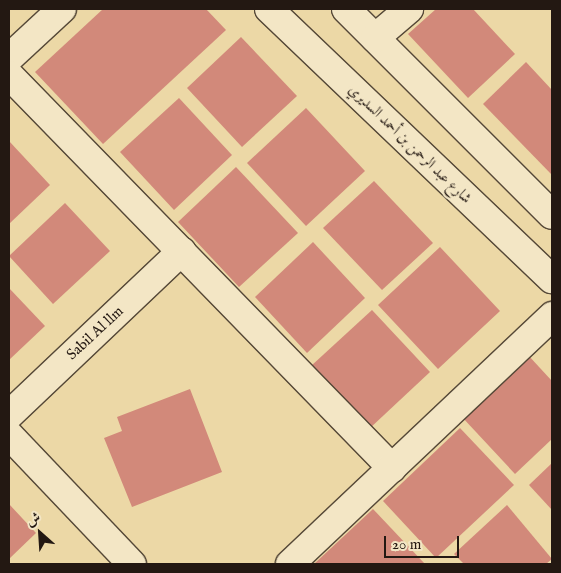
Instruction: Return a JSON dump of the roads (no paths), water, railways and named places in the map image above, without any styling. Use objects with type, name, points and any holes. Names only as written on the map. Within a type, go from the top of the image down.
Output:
[{"type":"street","points":[[9,58],[62,9]]},
{"type":"street","name":"شارع عبد الرحمن بن أحمد السديري","points":[[268,9],[552,279]]},
{"type":"street","points":[[346,9],[552,215]]},
{"type":"street","points":[[375,38],[409,9]]},
{"type":"street","points":[[9,75],[392,468]]},
{"type":"street","name":"Sabil Al llm","points":[[9,414],[182,251]]},
{"type":"street","points":[[290,564],[552,316]]},
{"type":"street","points":[[9,435],[132,564]]}]
